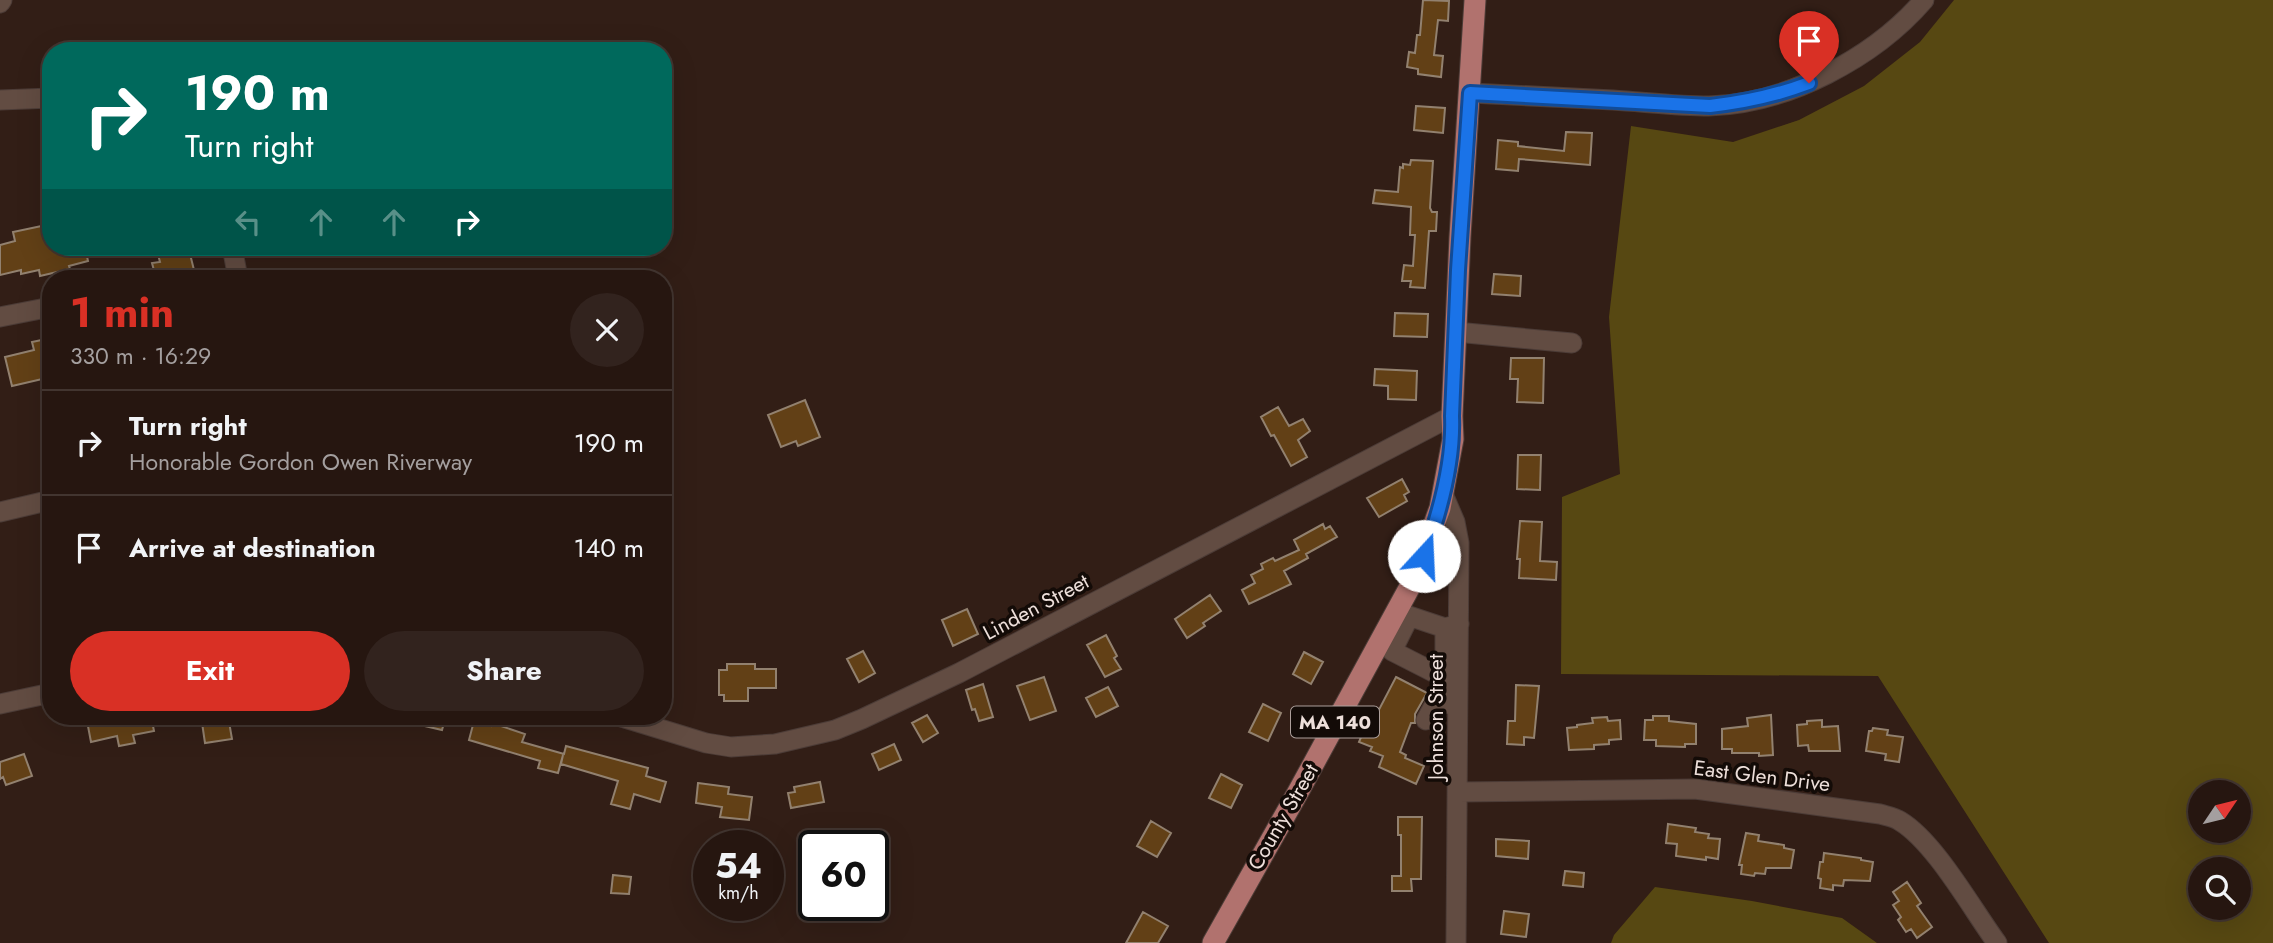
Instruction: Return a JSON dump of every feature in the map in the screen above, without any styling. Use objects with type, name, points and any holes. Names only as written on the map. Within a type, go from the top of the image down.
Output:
[{"type":"main road","name":"County Street","points":[[1213,943],[1403,614],[1443,494],[1453,439],[1456,332],[1475,0]]},
{"type":"street","points":[[1470,93],[1710,106],[1765,97],[1809,83],[1837,68],[1878,41],[1924,0]]},
{"type":"street","points":[[0,100],[42,98]]},
{"type":"street","points":[[0,317],[42,309]]},
{"type":"street","points":[[1456,332],[1572,343]]},
{"type":"street","name":"Linden Street","points":[[647,725],[706,743],[731,747],[775,744],[835,730],[959,673],[1452,416]]},
{"type":"street","name":"Johnson Street","points":[[1443,494],[1455,522],[1459,543],[1452,626],[1459,709],[1456,943]]},
{"type":"street","points":[[0,512],[42,502]]},
{"type":"street","points":[[1426,720],[1445,678],[1392,651],[1403,614],[1452,626],[1445,656],[1437,673]]},
{"type":"street","points":[[0,704],[42,695]]},
{"type":"street","points":[[1437,699],[1459,709]]},
{"type":"street","name":"East Glen Drive","points":[[1459,792],[1695,789],[1880,814],[1899,820],[1914,832],[1955,882],[1997,943]]},
{"type":"shaded area","points":[[1954,0],[2273,0],[2273,943],[2049,943],[1878,676],[1561,674],[1562,497],[1620,474],[1609,317],[1631,126],[1733,142],[1799,120],[1864,86],[1920,42]]},
{"type":"shaded area","points":[[1655,887],[1842,918],[1877,943],[1611,943],[1614,935]]},
{"type":"building","points":[[1423,0],[1449,1],[1448,21],[1438,20],[1434,55],[1443,56],[1441,77],[1418,74],[1418,69],[1407,67],[1409,52],[1415,53],[1417,35],[1420,35]]},
{"type":"building","points":[[1416,106],[1445,108],[1443,133],[1414,130]]},
{"type":"building","points":[[1566,132],[1592,133],[1590,165],[1519,159],[1518,171],[1496,169],[1498,140],[1518,142],[1518,146],[1564,151]]},
{"type":"building","points":[[1411,160],[1433,161],[1430,208],[1432,212],[1437,212],[1436,231],[1429,231],[1425,288],[1410,287],[1411,281],[1402,281],[1404,265],[1413,266],[1415,235],[1410,235],[1411,207],[1373,203],[1375,190],[1398,192],[1400,167],[1403,168],[1403,164],[1410,165]]},
{"type":"building","points":[[42,226],[42,256],[87,256],[88,261],[69,266],[70,269],[66,270],[42,270],[40,276],[39,270],[21,274],[21,270],[0,275],[0,245],[15,241],[13,232]]},
{"type":"building","points":[[158,256],[190,256],[194,270],[154,270],[152,263],[160,262]]},
{"type":"building","points":[[1494,274],[1521,276],[1520,296],[1492,294]]},
{"type":"building","points":[[1395,313],[1428,314],[1427,337],[1394,336]]},
{"type":"building","points":[[42,340],[42,379],[12,386],[5,357],[34,350],[32,342]]},
{"type":"building","points":[[1511,358],[1544,358],[1543,403],[1517,402],[1518,379],[1510,379]]},
{"type":"building","points":[[1375,369],[1417,371],[1416,400],[1388,399],[1388,386],[1374,385]]},
{"type":"building","points":[[805,400],[820,437],[798,446],[796,441],[781,447],[768,415]]},
{"type":"building","points":[[1278,407],[1289,426],[1303,419],[1310,431],[1298,440],[1307,457],[1291,466],[1261,417]]},
{"type":"building","points":[[1518,455],[1541,455],[1540,490],[1517,489]]},
{"type":"building","points":[[1402,479],[1409,492],[1404,495],[1407,501],[1379,517],[1367,498]]},
{"type":"building","points":[[1520,521],[1542,522],[1540,561],[1557,562],[1556,580],[1519,578],[1520,559],[1517,559]]},
{"type":"building","points":[[1323,524],[1325,529],[1330,526],[1337,537],[1306,554],[1308,558],[1284,571],[1291,584],[1249,604],[1242,590],[1255,583],[1251,575],[1263,569],[1261,564],[1299,550],[1294,540]]},
{"type":"building","points":[[1210,595],[1221,611],[1187,638],[1175,619]]},
{"type":"building","points":[[967,609],[978,634],[953,646],[942,620]]},
{"type":"building","points":[[1106,635],[1121,669],[1105,677],[1087,645]]},
{"type":"building","points":[[863,651],[875,673],[859,682],[847,659]]},
{"type":"building","points":[[1304,652],[1323,662],[1311,684],[1293,674]]},
{"type":"building","points":[[727,664],[755,664],[755,669],[776,669],[776,688],[748,688],[748,701],[724,701],[724,695],[719,695],[719,670],[727,670]]},
{"type":"building","points":[[1044,677],[1056,711],[1030,720],[1017,686]]},
{"type":"building","points":[[1396,677],[1427,693],[1415,714],[1415,723],[1411,723],[1400,752],[1406,755],[1405,758],[1424,766],[1416,784],[1379,767],[1383,756],[1370,751],[1372,747],[1359,742],[1367,723],[1371,725]]},
{"type":"building","points":[[983,684],[993,717],[979,721],[975,709],[972,710],[966,690]]},
{"type":"building","points":[[1516,685],[1539,686],[1534,738],[1524,737],[1524,745],[1507,744],[1508,721],[1515,721]]},
{"type":"building","points":[[1108,687],[1118,706],[1096,717],[1086,698]]},
{"type":"building","points":[[1263,704],[1281,713],[1268,741],[1249,732]]},
{"type":"building","points":[[927,715],[938,733],[923,742],[912,723]]},
{"type":"building","points":[[1771,715],[1773,755],[1732,753],[1732,749],[1722,749],[1722,729],[1748,726],[1747,718]]},
{"type":"building","points":[[1653,716],[1669,716],[1669,721],[1696,724],[1696,744],[1685,744],[1685,747],[1656,746],[1656,740],[1644,740],[1645,720],[1653,720]]},
{"type":"building","points":[[1607,717],[1608,721],[1620,720],[1621,739],[1609,740],[1609,744],[1594,745],[1594,749],[1569,750],[1567,728],[1593,723],[1592,718]]},
{"type":"building","points":[[1822,720],[1822,727],[1838,726],[1840,751],[1809,751],[1808,745],[1798,746],[1797,725]]},
{"type":"building","points":[[88,725],[153,725],[154,731],[133,735],[135,743],[119,746],[117,736],[91,742]]},
{"type":"building","points":[[202,725],[230,725],[232,739],[205,743]]},
{"type":"building","points":[[420,725],[443,725],[442,730]]},
{"type":"building","points":[[473,725],[498,725],[525,734],[522,742],[564,754],[566,746],[648,768],[646,776],[666,782],[660,802],[634,794],[630,809],[611,804],[618,781],[561,764],[563,755],[558,773],[538,768],[540,761],[469,740]]},
{"type":"building","points":[[1873,728],[1888,730],[1887,735],[1903,737],[1899,762],[1885,760],[1886,754],[1866,751],[1869,731]]},
{"type":"building","points":[[894,744],[901,760],[879,770],[872,754]]},
{"type":"building","points":[[24,754],[32,776],[6,785],[3,777],[0,779],[0,762]]},
{"type":"building","points":[[1221,774],[1242,785],[1231,808],[1209,798]]},
{"type":"building","points":[[820,782],[824,802],[791,808],[788,793],[795,792],[794,787]]},
{"type":"building","points":[[698,783],[729,787],[728,794],[752,797],[749,820],[720,817],[722,807],[696,803]]},
{"type":"building","points":[[1398,817],[1422,817],[1421,879],[1411,879],[1412,891],[1392,891],[1392,876],[1401,876]]},
{"type":"building","points":[[1151,821],[1171,833],[1157,857],[1137,846]]},
{"type":"building","points":[[1668,824],[1696,828],[1695,832],[1709,834],[1708,838],[1720,839],[1718,859],[1676,856],[1677,844],[1666,843]]},
{"type":"building","points":[[1746,833],[1759,835],[1758,841],[1784,845],[1784,848],[1794,850],[1791,868],[1766,868],[1765,874],[1755,873],[1754,876],[1741,874],[1742,865],[1739,865]]},
{"type":"building","points":[[1496,839],[1529,841],[1528,859],[1496,856]]},
{"type":"building","points":[[1824,853],[1873,862],[1870,881],[1844,880],[1843,886],[1833,885],[1833,890],[1820,888],[1821,879],[1818,878]]},
{"type":"building","points":[[1565,871],[1584,873],[1583,887],[1563,885]]},
{"type":"building","points":[[613,875],[631,877],[629,894],[611,893]]},
{"type":"building","points":[[1907,882],[1921,903],[1917,906],[1932,927],[1917,938],[1911,929],[1906,932],[1893,905],[1899,901],[1893,892]]},
{"type":"building","points":[[1504,911],[1529,914],[1526,937],[1501,934]]},
{"type":"building","points":[[1143,912],[1168,926],[1158,943],[1126,943]]},
{"type":"route","points":[[1424,556],[1440,508],[1453,439],[1458,270],[1470,93],[1710,106],[1777,95],[1809,83]]}]
